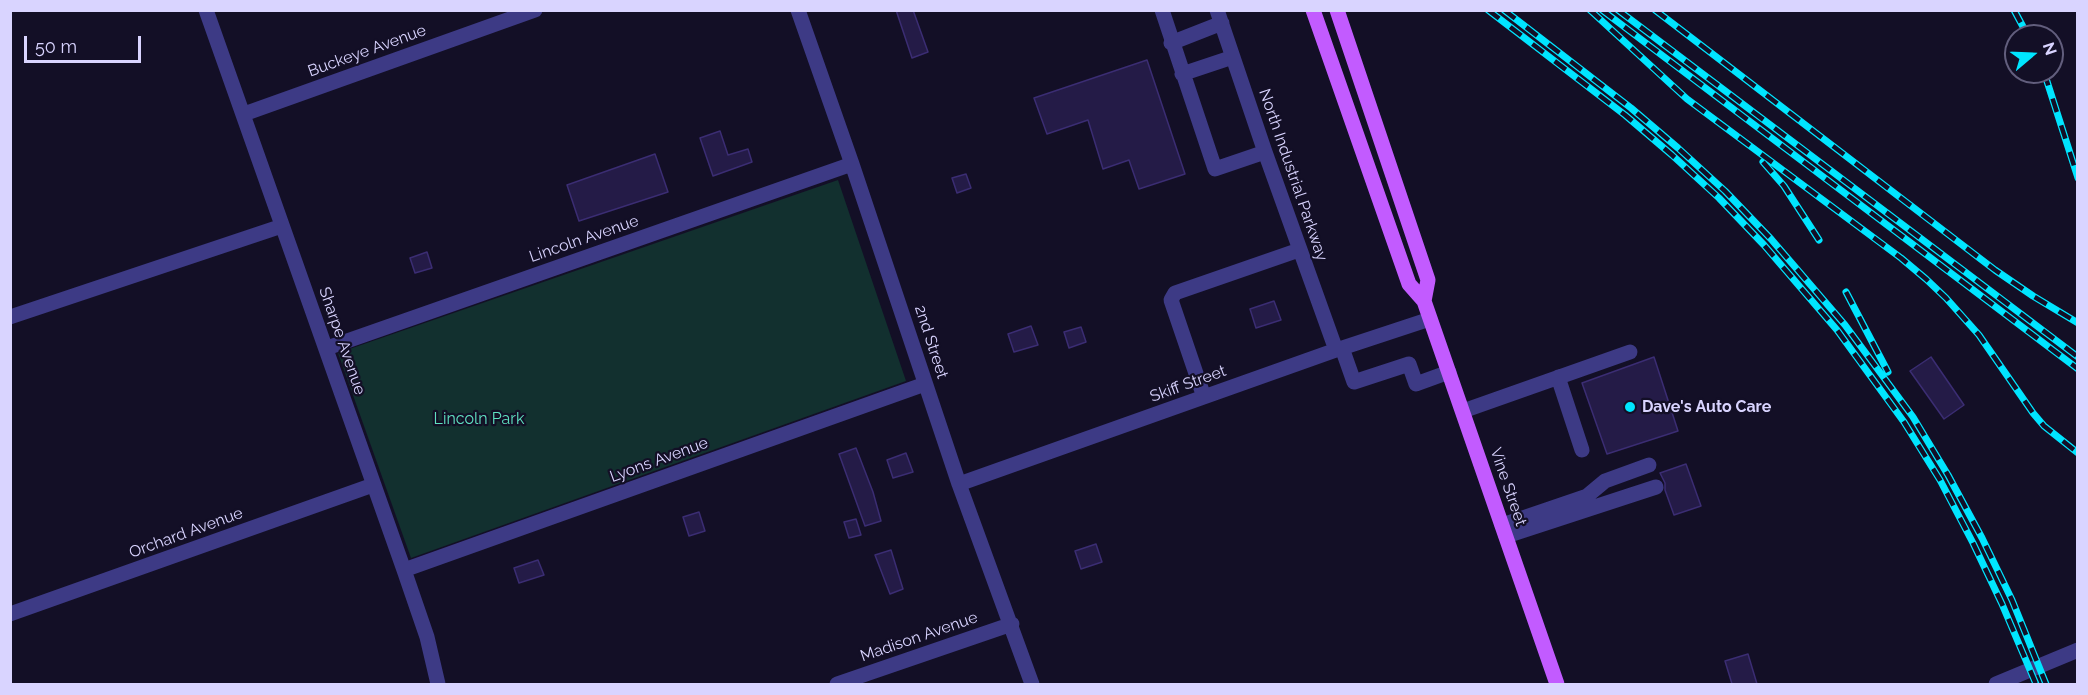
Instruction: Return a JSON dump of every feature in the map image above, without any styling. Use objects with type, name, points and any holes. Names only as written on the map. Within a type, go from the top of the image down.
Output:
[{"type":"main road","name":"Vine Street","points":[[1313,10],[1409,284],[1424,301],[1557,684]]},
{"type":"main road","name":"Vine Street","points":[[1337,10],[1428,279],[1424,301]]},
{"type":"street","name":"Sharpe Avenue","points":[[206,10],[404,570],[427,637],[438,684]]},
{"type":"street","name":"Buckeye Avenue","points":[[244,114],[535,10]]},
{"type":"street","name":"2nd Street","points":[[798,10],[959,484],[1032,684]]},
{"type":"street","points":[[1162,10],[1171,43],[1215,169],[1265,152]]},
{"type":"street","points":[[1171,43],[1220,17]]},
{"type":"street","name":"North Industrial Parkway","points":[[1220,17],[1299,250],[1354,382],[1408,364],[1416,384],[1449,372]]},
{"type":"street","points":[[1182,74],[1233,57]]},
{"type":"street","name":"Lincoln Avenue","points":[[327,348],[852,164]]},
{"type":"street","points":[[10,318],[282,226]]},
{"type":"street","points":[[1204,397],[1171,300],[1175,293],[1299,250]]},
{"type":"street","name":"Skiff Street","points":[[959,484],[1430,319]]},
{"type":"street","points":[[1463,411],[1630,352]]},
{"type":"street","points":[[1558,377],[1582,450]]},
{"type":"street","name":"Lyons Avenue","points":[[404,570],[926,384]]},
{"type":"street","points":[[1504,531],[1587,496],[1605,481],[1649,465]]},
{"type":"street","name":"Orchard Avenue","points":[[10,614],[373,485]]},
{"type":"street","points":[[1504,531],[1656,487]]},
{"type":"street","name":"Madison Avenue","points":[[837,684],[1012,624]]},
{"type":"street","points":[[1996,684],[2078,650]]},
{"type":"green space","name":"Lincoln Park","points":[[838,180],[906,381],[411,558],[338,353]]},
{"type":"building","points":[[896,10],[913,10],[928,52],[912,58]]},
{"type":"building","points":[[1147,60],[1185,174],[1139,189],[1129,160],[1103,169],[1088,120],[1047,134],[1034,98]]},
{"type":"building","points":[[720,131],[728,155],[748,149],[752,162],[713,176],[700,138]]},
{"type":"building","points":[[655,154],[668,192],[579,221],[567,185]]},
{"type":"building","points":[[966,174],[971,188],[957,193],[952,178]]},
{"type":"building","points":[[427,252],[432,268],[415,273],[410,258]]},
{"type":"building","points":[[1274,301],[1281,320],[1256,328],[1250,309]]},
{"type":"building","points":[[1031,326],[1038,345],[1014,352],[1008,334]]},
{"type":"building","points":[[1081,327],[1086,342],[1069,348],[1064,332]]},
{"type":"building","name":"Dave's Auto Care","points":[[1654,357],[1678,431],[1607,454],[1582,383]]},
{"type":"building","points":[[1931,357],[1964,405],[1944,419],[1910,371]]},
{"type":"building","points":[[856,448],[873,492],[881,521],[865,526],[839,454]]},
{"type":"building","points":[[906,453],[913,472],[893,478],[887,460]]},
{"type":"building","points":[[1686,464],[1701,506],[1674,515],[1660,473]]},
{"type":"building","points":[[699,512],[705,531],[689,536],[683,517]]},
{"type":"building","points":[[856,519],[861,535],[849,538],[844,522]]},
{"type":"building","points":[[1096,544],[1102,562],[1081,569],[1075,551]]},
{"type":"building","points":[[891,550],[903,589],[890,594],[875,555]]},
{"type":"building","points":[[538,560],[544,575],[519,583],[514,568]]},
{"type":"building","points":[[1748,654],[1757,684],[1732,684],[1725,661]]},
{"type":"railway","points":[[1488,10],[1625,115],[1719,198],[1764,245],[1837,330],[1904,422],[1940,480],[2002,604],[2036,684]]},
{"type":"railway","points":[[1504,10],[1631,108],[1725,191],[1771,239],[1845,325],[1913,417],[1948,475],[2012,600],[2046,684]]},
{"type":"railway","points":[[1590,10],[1687,99],[1926,279],[1979,335],[2044,426],[2078,453]]},
{"type":"railway","points":[[1602,10],[2078,369]]},
{"type":"railway","points":[[1618,10],[2078,357]]},
{"type":"railway","points":[[1655,10],[1995,270],[2078,323]]},
{"type":"railway","points":[[2014,10],[2022,24]]},
{"type":"railway","points":[[2048,84],[2078,178]]},
{"type":"railway","points":[[1763,162],[1784,186],[1819,240]]},
{"type":"railway","points":[[1846,292],[1888,372]]},
{"type":"place","name":"Dave's Auto Care","points":[[1630,407]]}]
